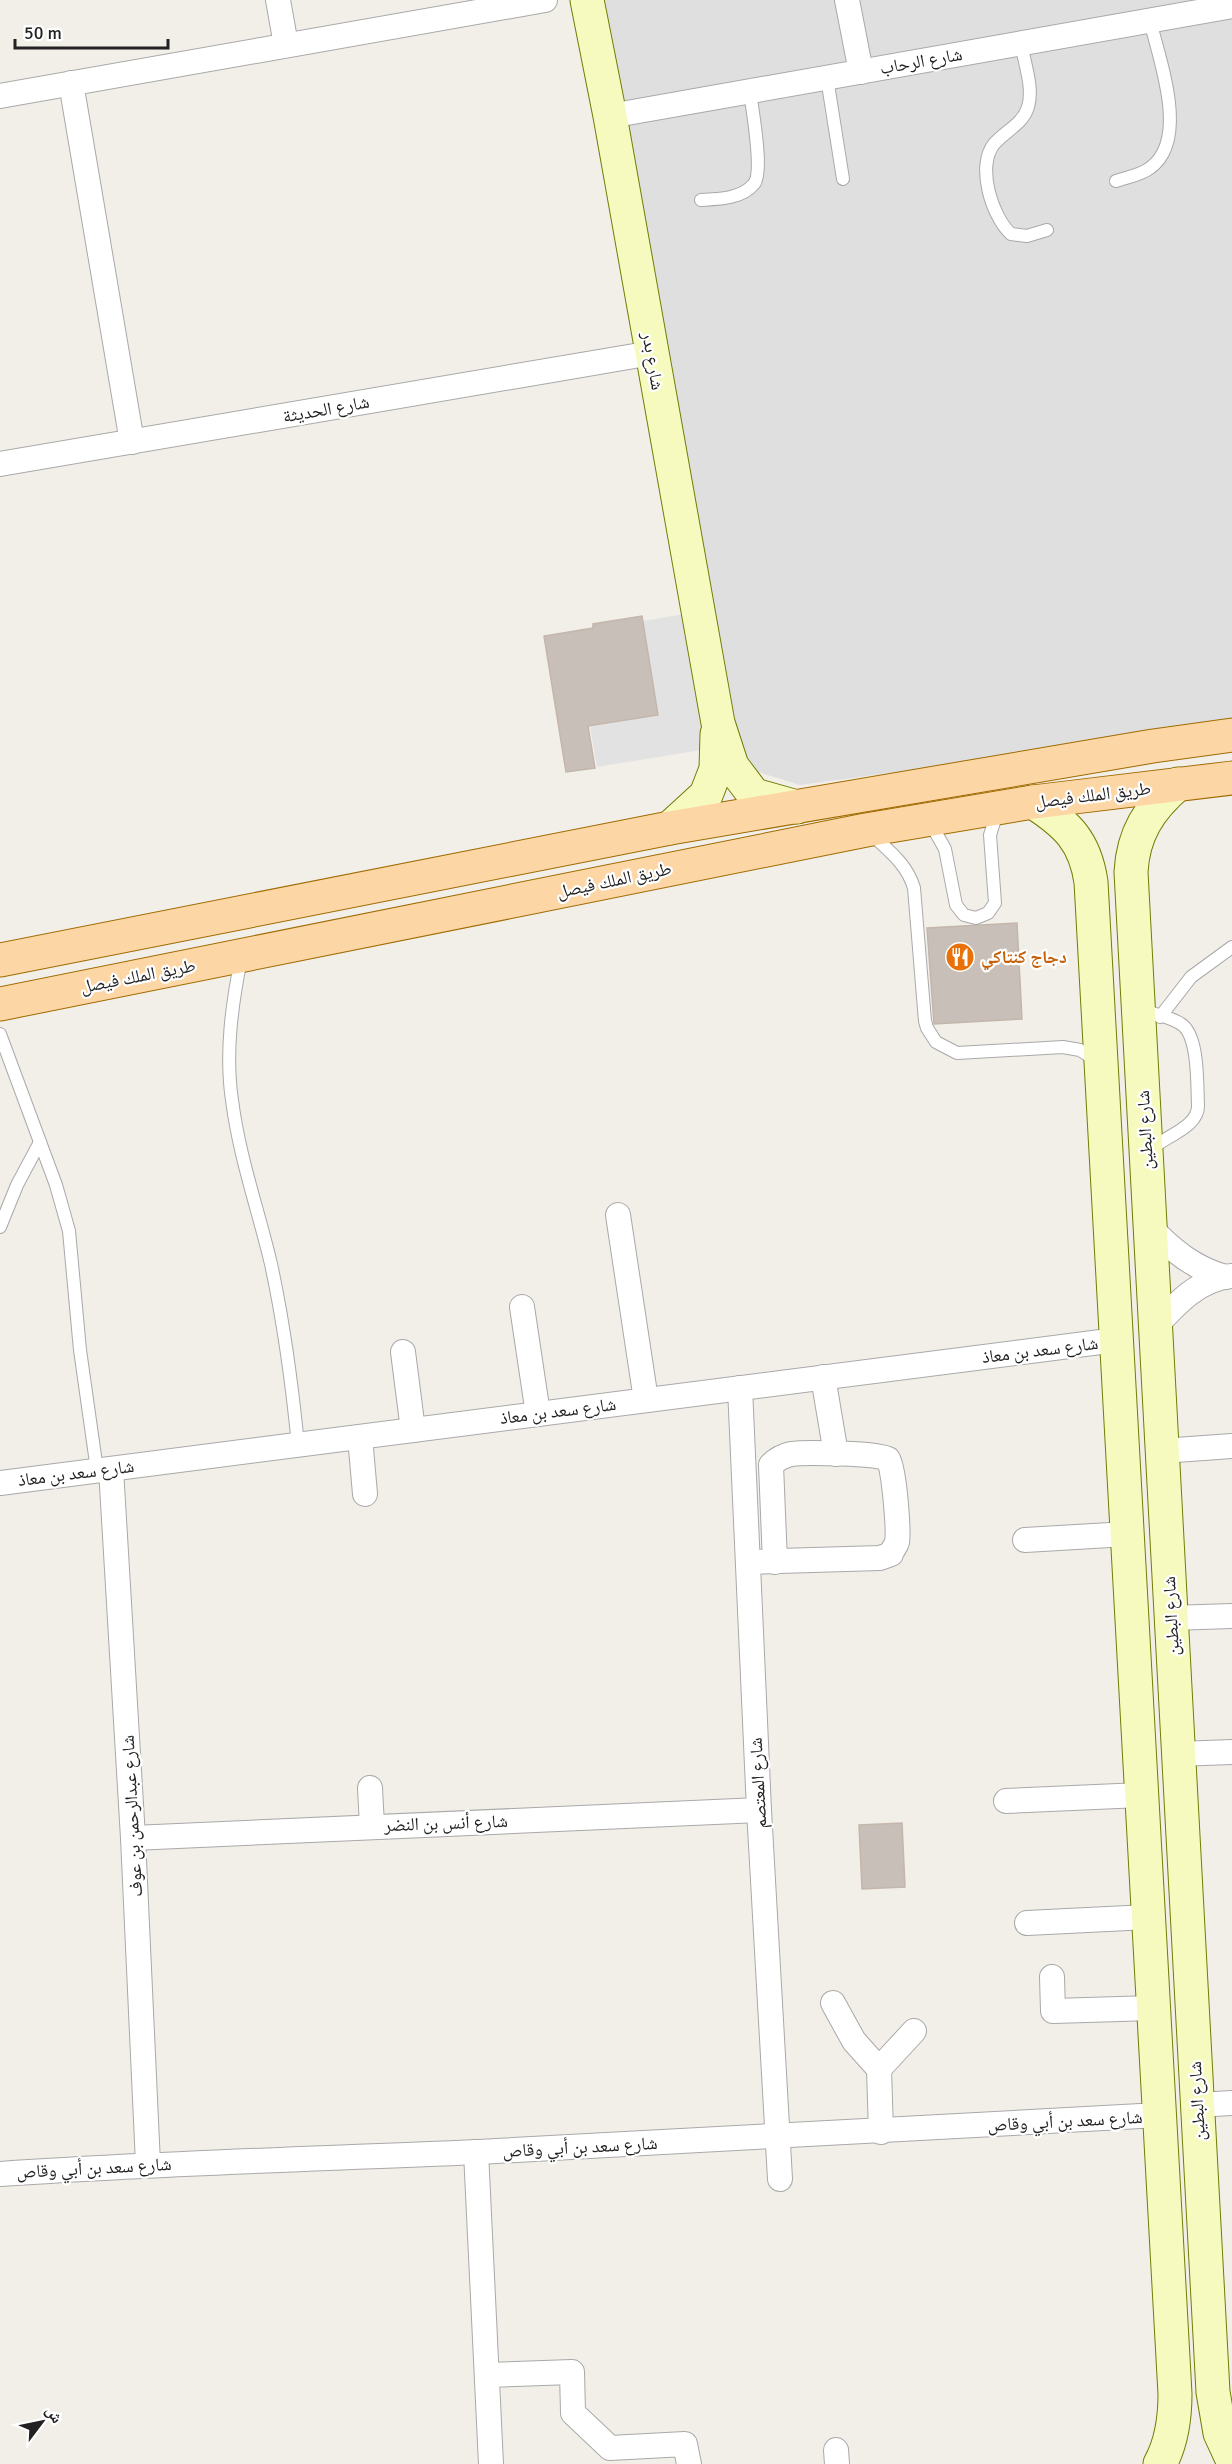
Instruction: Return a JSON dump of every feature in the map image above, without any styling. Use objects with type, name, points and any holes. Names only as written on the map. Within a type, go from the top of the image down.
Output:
[{"type":"main road","name":"طريق الملك فيصل","points":[[0,960],[670,828],[1153,746],[1232,735]]},
{"type":"main road","name":"طريق الملك فيصل","points":[[0,1004],[866,830],[1032,802],[1232,778]]},
{"type":"street","points":[[278,0],[286,45]]},
{"type":"street","points":[[0,96],[545,0]]},
{"type":"street","name":"شارع بدر","points":[[587,0],[610,116],[718,723],[732,766],[754,795],[797,807]]},
{"type":"street","points":[[847,0],[861,72]]},
{"type":"street","name":"شارع الرحاب","points":[[610,116],[1021,43],[1148,10],[1232,6]]},
{"type":"street","points":[[72,83],[132,442]]},
{"type":"street","name":"شارع الحديثة","points":[[0,464],[652,353]]},
{"type":"street","name":"شارع بدر","points":[[670,828],[706,795],[716,769],[718,723]]},
{"type":"street","name":"شارع البطين","points":[[1178,784],[1154,806],[1139,830],[1134,844],[1131,872],[1150,1012],[1147,1152],[1150,1228],[1213,2392],[1220,2433],[1232,2459]]},
{"type":"street","points":[[1032,802],[1059,820],[1078,841],[1087,861],[1091,882],[1175,2410],[1170,2441],[1160,2464]]},
{"type":"street","points":[[1097,995],[1117,993],[1150,1012]]},
{"type":"street","points":[[618,1215],[646,1400]]},
{"type":"street","points":[[1150,1228],[1180,1256],[1202,1269],[1228,1277]]},
{"type":"street","points":[[1156,1326],[1191,1292],[1228,1277]]},
{"type":"street","points":[[522,1307],[538,1414]]},
{"type":"street","name":"شارع سعد بن معاذ","points":[[0,1483],[1116,1340]]},
{"type":"street","points":[[403,1352],[413,1430]]},
{"type":"street","points":[[823,1377],[836,1454]]},
{"type":"street","name":"شارع المعتصم","points":[[740,1388],[759,1810],[780,2179]]},
{"type":"street","points":[[360,1437],[365,1494]]},
{"type":"street","points":[[1162,1451],[1232,1446]]},
{"type":"street","points":[[748,1562],[775,1562],[880,1558],[891,1554],[897,1541],[894,1472],[889,1460],[880,1455],[836,1454],[791,1454],[778,1458],[771,1465],[775,1562]]},
{"type":"street","name":"شارع عبدالرحمن بن عوف","points":[[104,1470],[133,1838],[148,2164]]},
{"type":"street","points":[[1025,1540],[1127,1534]]},
{"type":"street","points":[[1127,1534],[1149,1559],[1168,1566]]},
{"type":"street","points":[[1171,1618],[1232,1616]]},
{"type":"street","points":[[1179,1754],[1232,1752]]},
{"type":"street","points":[[370,1788],[372,1827]]},
{"type":"street","points":[[1006,1800],[1141,1795]]},
{"type":"street","name":"شارع أنس بن النضر","points":[[133,1838],[759,1810]]},
{"type":"street","points":[[1027,1923],[1148,1917]]},
{"type":"street","points":[[1052,1977],[1053,2011],[1153,2008]]},
{"type":"street","points":[[826,2004],[879,2069],[881,2132]]},
{"type":"street","points":[[879,2069],[914,2031]]},
{"type":"street","points":[[1197,2105],[1232,2103]]},
{"type":"street","name":"شارع سعد بن أبي وقاص","points":[[0,2174],[148,2164],[476,2152],[881,2132],[1159,2115]]},
{"type":"street","points":[[476,2152],[491,2464]]},
{"type":"street","points":[[487,2375],[572,2372],[573,2413],[610,2448],[685,2444],[689,2464]]},
{"type":"lane","points":[[1116,181],[1143,173],[1153,167],[1169,140],[1171,114],[1148,10]]},
{"type":"lane","points":[[1021,43],[1029,93],[1028,106],[1023,118],[993,145],[988,156],[989,192],[996,216],[1011,234],[1027,236],[1047,230]]},
{"type":"lane","points":[[827,78],[843,179]]},
{"type":"lane","points":[[701,200],[722,199],[739,194],[755,183],[759,168],[750,92]]},
{"type":"lane","points":[[924,820],[936,833],[945,849],[956,904],[964,915],[976,918],[988,913],[995,903],[990,835],[993,821],[1000,808]]},
{"type":"lane","points":[[866,830],[901,861],[912,878],[927,1028],[936,1042],[957,1053],[1072,1048],[1088,1054],[1101,1066]]},
{"type":"lane","points":[[1147,1152],[1168,1136],[1193,1122],[1198,1110],[1192,1037],[1181,1023],[1150,1012],[1191,977],[1232,947]]},
{"type":"lane","points":[[242,955],[232,1014],[231,1098],[242,1156],[281,1316],[298,1445]]},
{"type":"lane","points":[[0,1034],[56,1185],[69,1231],[80,1350],[104,1470]]},
{"type":"lane","points":[[0,1227],[17,1185],[40,1142]]},
{"type":"shaded area","points":[[603,0],[1232,0],[1232,727],[800,785],[752,770],[728,716]]},
{"type":"shaded area","points":[[684,614],[707,749],[597,767],[590,727],[658,714],[643,621]]},
{"type":"building","points":[[642,616],[658,715],[588,726],[595,768],[566,772],[544,636],[593,628],[593,624]]},
{"type":"building","points":[[1017,923],[1022,1019],[934,1024],[927,928]]},
{"type":"building","points":[[902,1823],[905,1887],[862,1889],[859,1825]]},
{"type":"place","name":"دجاج كنتاكي","points":[[960,957]]}]
